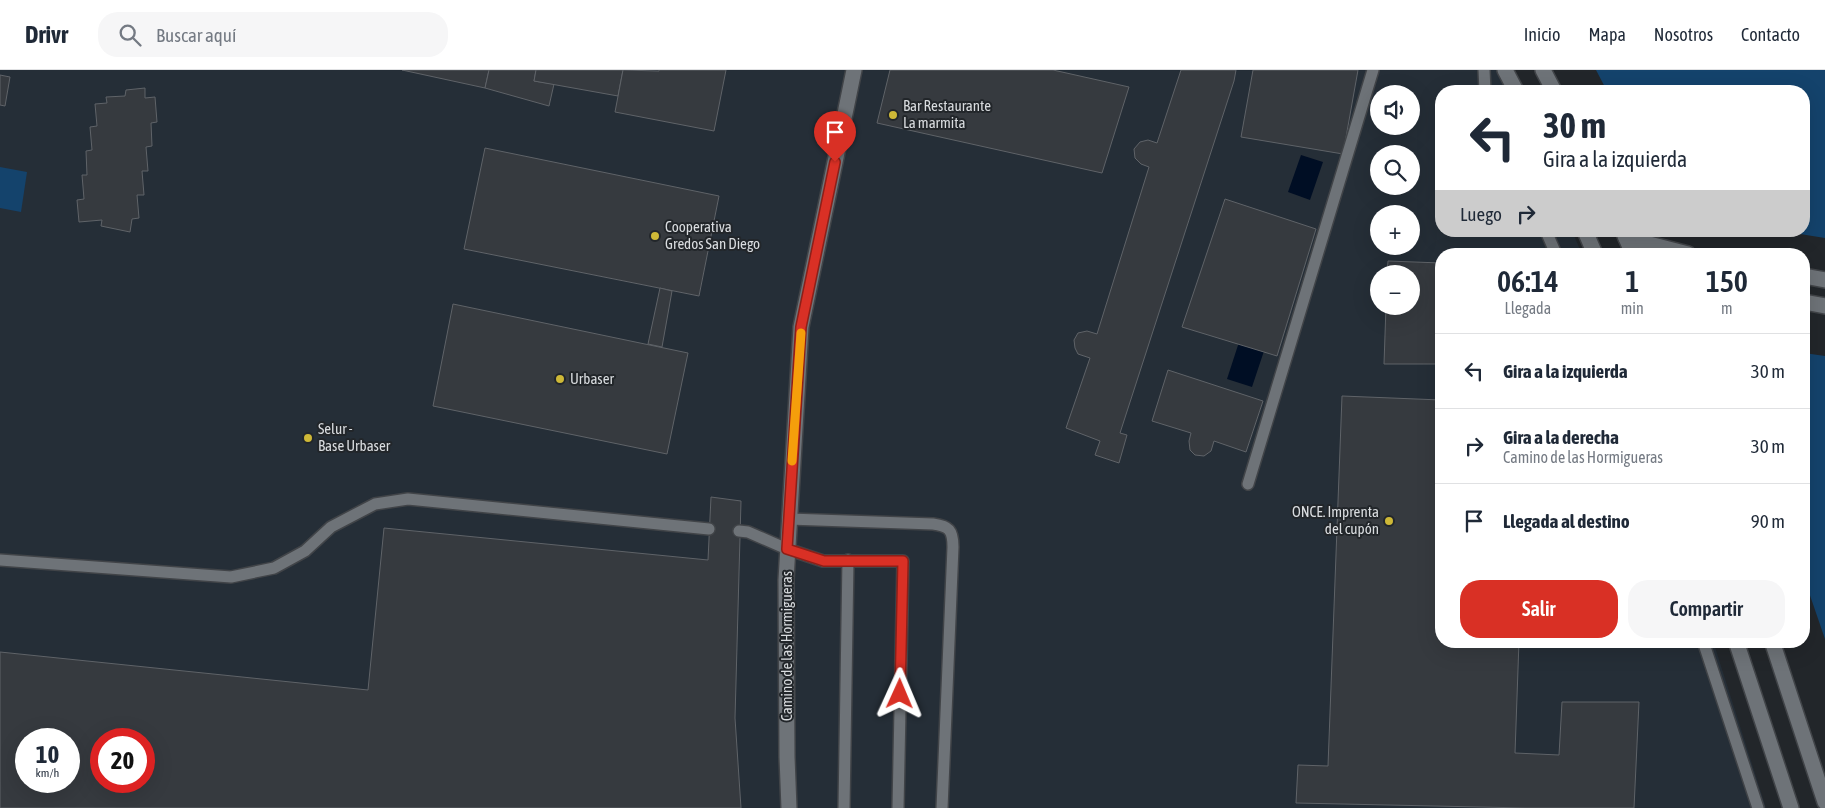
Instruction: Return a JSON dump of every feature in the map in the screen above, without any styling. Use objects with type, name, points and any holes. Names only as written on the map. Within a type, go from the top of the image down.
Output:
[{"type":"street","name":"Camino de las Hormigueras","points":[[789,808],[786,580],[788,519],[801,327],[854,70]]},
{"type":"street","points":[[1505,70],[1513,85]]},
{"type":"street","points":[[1543,70],[1551,85]]},
{"type":"street","points":[[1632,237],[1668,248]]},
{"type":"street","points":[[1810,277],[1825,280]]},
{"type":"street","points":[[1810,303],[1825,306]]},
{"type":"street","points":[[1738,648],[1791,808]]},
{"type":"street","points":[[1774,648],[1825,802]]},
{"type":"lane","points":[[1248,484],[1373,70]]},
{"type":"lane","points":[[1484,70],[1485,85]]},
{"type":"lane","points":[[0,560],[231,577],[274,568],[304,550],[331,527],[375,504],[408,499],[709,530]]},
{"type":"lane","points":[[788,519],[933,524],[942,525],[949,529],[953,536],[942,808]]},
{"type":"lane","points":[[739,531],[748,532],[787,549],[824,561],[903,561],[898,808]]},
{"type":"lane","points":[[844,808],[848,560]]},
{"type":"lane","points":[[1705,648],[1758,808]]},
{"type":"shaded area","points":[[0,70],[1501,70],[1508,85],[1435,85],[1435,237],[1575,237],[1579,248],[1435,248],[1435,648],[1715,648],[1766,808],[0,808]]},
{"type":"shaded area","points":[[1596,70],[1825,70],[1825,238],[1810,236],[1810,85],[1604,85]]},
{"type":"shaded area","points":[[1301,155],[1323,162],[1310,200],[1288,192]]},
{"type":"shaded area","points":[[0,167],[27,172],[21,212],[0,208]]},
{"type":"shaded area","points":[[1241,336],[1266,345],[1252,387],[1227,379]]},
{"type":"shaded area","points":[[1810,354],[1825,356],[1825,639],[1810,595]]},
{"type":"building","points":[[402,70],[489,70],[485,88]]},
{"type":"building","points":[[489,70],[536,70],[534,81],[554,84],[549,106],[485,88]]},
{"type":"building","points":[[536,70],[623,70],[618,96],[534,81]]},
{"type":"building","points":[[623,70],[726,70],[714,131],[615,112]]},
{"type":"building","points":[[890,70],[1053,70],[1129,87],[1102,173],[877,123]]},
{"type":"building","points":[[1181,70],[1236,70],[1120,433],[1127,435],[1119,463],[1095,455],[1100,441],[1066,428],[1090,358],[1078,354],[1074,340],[1078,333],[1087,331],[1097,334],[1149,167],[1141,164],[1135,158],[1134,149],[1140,142],[1148,140],[1157,143]]},
{"type":"building","points":[[1253,70],[1358,70],[1343,154],[1241,137]]},
{"type":"building","points":[[0,75],[10,77],[5,106],[0,105]]},
{"type":"building","points":[[145,88],[145,98],[155,97],[157,122],[151,123],[152,146],[146,147],[148,171],[142,171],[144,195],[137,195],[139,218],[132,219],[130,232],[101,226],[102,220],[79,222],[77,200],[84,199],[82,175],[87,175],[86,151],[92,150],[90,127],[97,126],[95,104],[107,103],[106,97],[125,96],[126,90]]},
{"type":"building","points":[[485,148],[719,196],[699,296],[464,249]]},
{"type":"building","points":[[1225,199],[1316,229],[1277,356],[1182,327]]},
{"type":"building","points":[[1388,261],[1435,263],[1435,364],[1384,364],[1386,315],[1420,315],[1420,265],[1388,265]]},
{"type":"building","points":[[660,288],[672,291],[662,347],[648,344]]},
{"type":"building","name":"Urbaser","points":[[453,304],[688,353],[667,454],[433,406]]},
{"type":"building","points":[[1168,370],[1263,401],[1246,452],[1214,441],[1211,451],[1204,456],[1195,455],[1190,450],[1189,441],[1191,433],[1152,421]]},
{"type":"building","name":"ONCE. Imprenta del cupón","points":[[1342,396],[1435,400],[1435,648],[1519,648],[1515,753],[1559,755],[1562,702],[1639,702],[1634,808],[1526,808],[1296,803],[1298,765],[1328,766]]},
{"type":"building","points":[[711,497],[741,501],[735,718],[741,808],[0,808],[0,652],[368,690],[384,528],[708,560]]},
{"type":"slow traffic","points":[[792,461],[801,333]]},
{"type":"place","name":"Bar Restaurante La marmita","points":[[893,115]]},
{"type":"place","name":"Cooperativa Gredos San Diego","points":[[655,236]]},
{"type":"place","name":"Urbaser","points":[[560,379]]},
{"type":"place","name":"Selur - Base Urbaser","points":[[308,438]]},
{"type":"place","name":"ONCE. Imprenta del cupón","points":[[1389,521]]},
{"type":"route","points":[[835,162],[801,327],[787,549],[824,561],[903,561],[900,694]]}]
